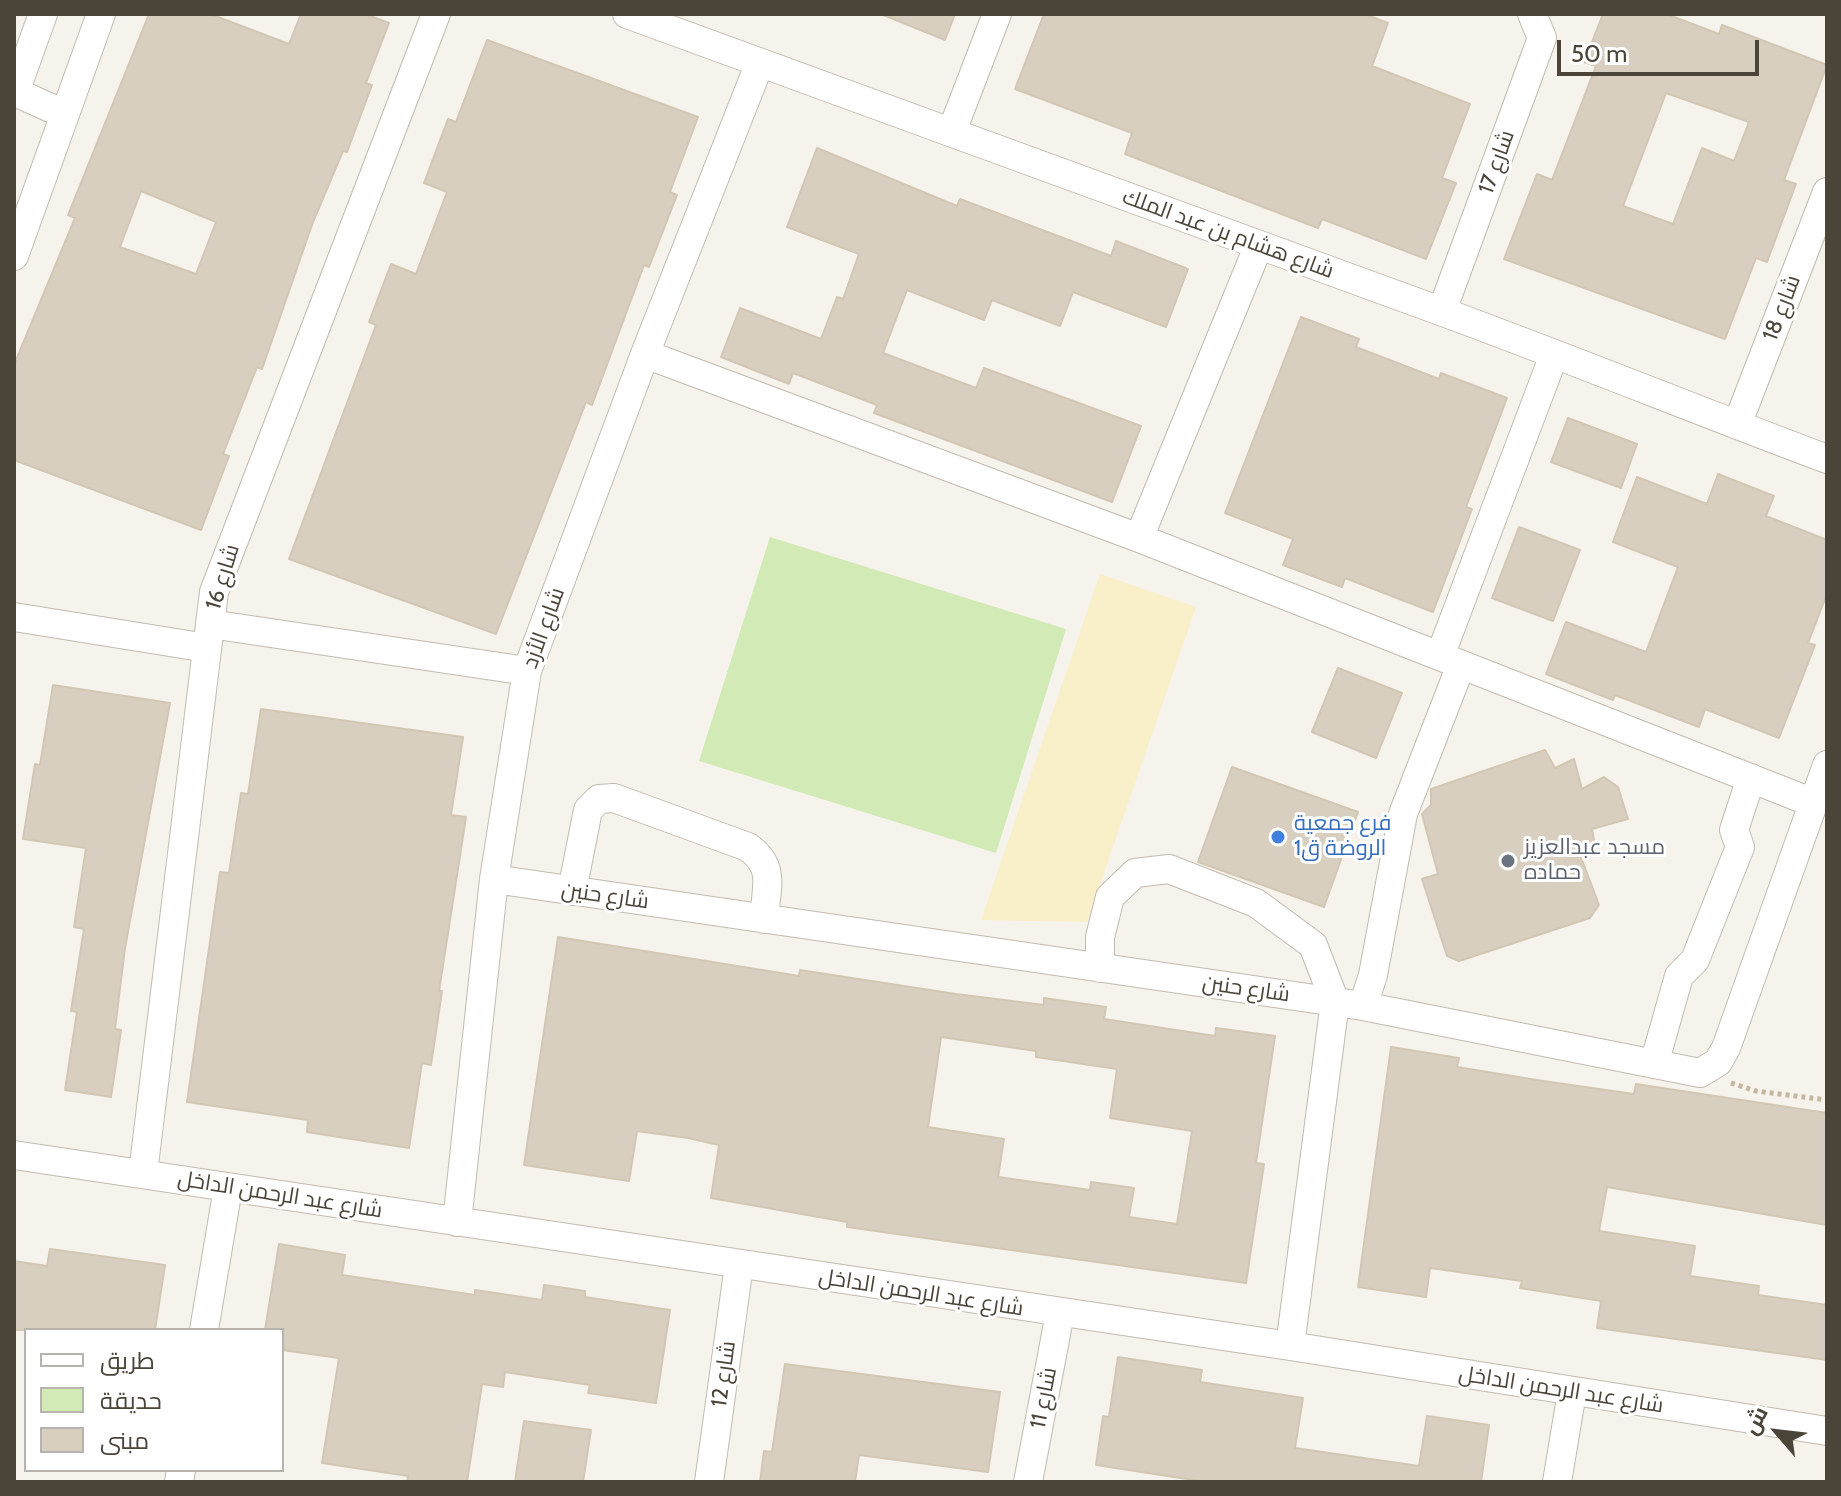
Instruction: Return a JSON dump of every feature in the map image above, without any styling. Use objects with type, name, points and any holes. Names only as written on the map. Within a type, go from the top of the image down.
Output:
[{"type":"street","points":[[43,14],[15,93],[64,114]]},
{"type":"street","points":[[14,256],[101,14]]},
{"type":"street","name":"شارع 16","points":[[143,1173],[214,592],[436,14]]},
{"type":"street","points":[[952,131],[997,14]]},
{"type":"street","name":"شارع 17","points":[[1442,311],[1542,38],[1532,14]]},
{"type":"street","name":"شارع هشام بن عبد الملك","points":[[642,17],[759,65],[952,131],[1258,247],[1442,311],[1827,459]]},
{"type":"street","name":"شارع الأزد","points":[[457,1222],[494,879],[527,671],[645,354],[759,65]]},
{"type":"street","name":"شارع 18","points":[[1737,425],[1827,192]]},
{"type":"street","points":[[1139,538],[1258,247]]},
{"type":"street","points":[[645,354],[1139,538],[1811,802]]},
{"type":"street","points":[[1290,1346],[1349,1004],[1373,975],[1403,814],[1450,660],[1554,355]]},
{"type":"street","points":[[14,617],[527,671]]},
{"type":"street","points":[[1709,1070],[1726,1048],[1811,802],[1827,765]]},
{"type":"street","points":[[1654,1064],[1679,976],[1695,960],[1740,847],[1734,830],[1751,778]]},
{"type":"street","points":[[572,891],[588,810],[599,799],[614,798],[748,847],[762,857],[768,868],[764,919]]},
{"type":"street","points":[[1100,968],[1100,937],[1110,897],[1135,873],[1169,869],[1256,903],[1313,945],[1349,1004]]},
{"type":"street","name":"شارع حنين","points":[[494,879],[1349,1004],[1689,1071],[1709,1070]]},
{"type":"street","name":"شارع عبد الرحمن الداخل","points":[[14,1155],[1290,1346],[1827,1431]]},
{"type":"street","points":[[204,1328],[228,1188]]},
{"type":"street","name":"شارع 12","points":[[709,1482],[739,1265]]},
{"type":"street","name":"شارع 11","points":[[1028,1482],[1060,1313]]},
{"type":"street","points":[[1557,1482],[1572,1392]]},
{"type":"path","points":[[1709,1070],[1742,1088],[1827,1100]]},
{"type":"green space","points":[[770,537],[1066,629],[996,853],[699,761]]},
{"type":"sand","points":[[1100,574],[1196,607],[1087,922],[981,920]]},
{"type":"building","points":[[149,14],[210,14],[289,44],[301,14],[365,14],[389,23],[366,83],[372,85],[347,152],[343,151],[313,222],[262,369],[257,367],[223,454],[229,456],[201,530],[14,460],[14,365],[75,218],[68,215]],"holes":[[[141,191],[216,222],[196,274],[120,247]]]},
{"type":"building","points":[[881,14],[955,14],[945,40]]},
{"type":"building","points":[[1044,14],[1364,14],[1388,23],[1372,66],[1470,104],[1442,178],[1456,183],[1426,259],[1322,219],[1318,228],[1125,154],[1132,133],[1015,89]]},
{"type":"building","points":[[1603,14],[1666,14],[1719,34],[1722,25],[1827,65],[1784,180],[1796,184],[1767,262],[1756,258],[1725,339],[1504,259],[1537,174],[1552,180],[1596,66],[1584,62]],"holes":[[[1666,93],[1749,122],[1734,161],[1702,148],[1673,224],[1623,206]]]},
{"type":"building","points":[[487,40],[698,117],[670,192],[677,195],[649,267],[644,265],[592,405],[586,402],[496,634],[289,559],[376,325],[369,322],[391,264],[416,274],[447,192],[424,183],[448,119],[456,122]]},
{"type":"building","points":[[817,148],[957,206],[960,199],[1111,256],[1116,241],[1188,269],[1166,327],[1073,292],[1060,326],[992,300],[984,320],[907,290],[883,353],[976,388],[984,368],[1141,426],[1112,502],[874,413],[877,405],[793,373],[789,384],[721,357],[740,308],[821,339],[837,297],[843,299],[859,254],[787,227]]},
{"type":"building","points":[[1301,317],[1359,339],[1356,347],[1439,379],[1441,373],[1507,398],[1466,507],[1472,509],[1433,612],[1345,578],[1342,587],[1283,565],[1293,539],[1225,513]]},
{"type":"building","points":[[1568,418],[1637,444],[1621,488],[1551,462]]},
{"type":"building","points":[[1718,474],[1774,496],[1766,516],[1827,540],[1827,594],[1808,643],[1815,645],[1779,738],[1705,709],[1699,727],[1615,695],[1613,700],[1546,674],[1566,622],[1646,652],[1678,567],[1613,542],[1637,477],[1707,504]]},
{"type":"building","points":[[1519,527],[1580,550],[1553,621],[1492,598]]},
{"type":"building","points":[[1338,668],[1402,693],[1376,758],[1312,732]]},
{"type":"building","points":[[53,685],[170,703],[125,948],[115,1029],[121,1030],[111,1097],[65,1090],[77,1012],[71,1011],[84,929],[74,927],[86,848],[23,839],[35,764],[40,765]]},
{"type":"building","points":[[261,709],[463,737],[451,815],[466,817],[439,991],[442,991],[431,1065],[422,1063],[409,1148],[307,1132],[308,1120],[187,1102],[220,872],[229,873],[241,793],[248,794]]},
{"type":"building","name":"مسجد عبدالعزيز حماده","points":[[1545,750],[1555,768],[1574,759],[1582,789],[1604,777],[1618,787],[1628,819],[1592,829],[1595,845],[1578,849],[1599,905],[1590,918],[1459,961],[1447,956],[1422,879],[1438,874],[1422,814],[1431,805],[1431,789]]},
{"type":"building","name":"فرع جمعية الروضة ق1","points":[[1232,767],[1358,812],[1324,907],[1198,862]]},
{"type":"building","points":[[558,937],[799,976],[800,970],[1044,1005],[1044,998],[1106,1007],[1104,1019],[1215,1036],[1216,1028],[1275,1036],[1256,1163],[1264,1164],[1246,1283],[847,1227],[847,1222],[711,1198],[719,1145],[688,1138],[637,1131],[629,1181],[524,1165]],"holes":[[[941,1037],[1036,1051],[1036,1057],[1117,1069],[1110,1118],[1192,1131],[1177,1224],[1129,1217],[1134,1188],[1091,1182],[1090,1190],[998,1177],[1004,1139],[928,1127]]]},
{"type":"building","points":[[1391,1047],[1459,1058],[1457,1067],[1543,1081],[1634,1094],[1636,1084],[1827,1113],[1827,1225],[1607,1187],[1599,1231],[1695,1246],[1690,1276],[1759,1286],[1758,1295],[1827,1305],[1827,1360],[1597,1328],[1601,1301],[1520,1288],[1522,1281],[1430,1268],[1426,1297],[1358,1287]]},
{"type":"building","points":[[279,1244],[345,1255],[342,1275],[475,1295],[475,1290],[542,1300],[544,1285],[585,1291],[585,1297],[670,1310],[656,1403],[588,1393],[590,1385],[505,1372],[503,1387],[482,1384],[467,1482],[407,1482],[408,1476],[322,1463],[339,1358],[284,1350],[284,1328],[265,1328]]},
{"type":"building","points":[[50,1249],[165,1265],[155,1328],[14,1330],[14,1261],[47,1266]]},
{"type":"building","points":[[1118,1357],[1202,1370],[1200,1382],[1303,1398],[1295,1448],[1419,1466],[1427,1416],[1489,1425],[1481,1482],[1206,1482],[1096,1465],[1103,1416],[1109,1417]]},
{"type":"building","points":[[785,1364],[1000,1392],[988,1472],[859,1455],[855,1482],[760,1482],[764,1451],[772,1452]]},
{"type":"building","points":[[524,1421],[591,1430],[583,1482],[515,1482]]},
{"type":"place","name":"فرع جمعية الروضة ق1","points":[[1278,837]]},
{"type":"place","name":"مسجد عبدالعزيز حماده","points":[[1508,861]]}]
